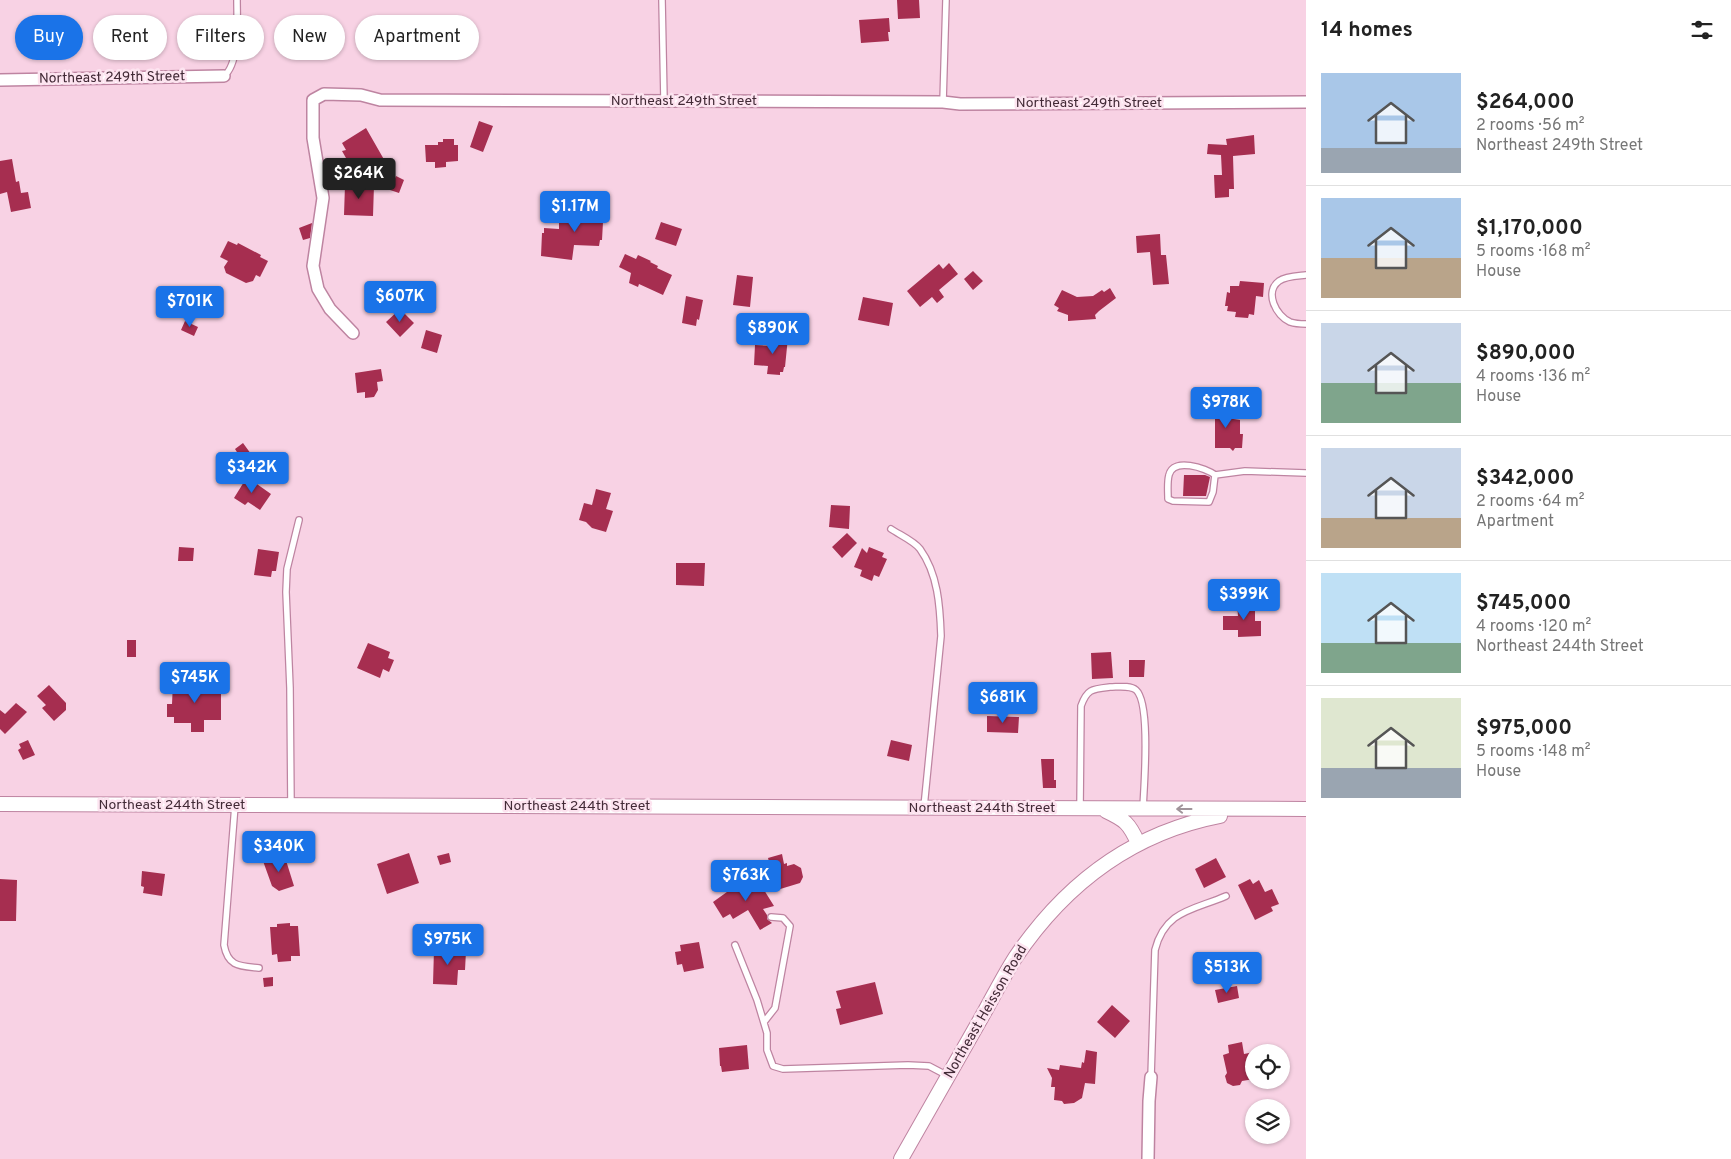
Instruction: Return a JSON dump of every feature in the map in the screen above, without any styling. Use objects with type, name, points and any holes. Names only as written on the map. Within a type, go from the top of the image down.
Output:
[{"type":"street","name":"Northeast 249th Street","points":[[0,80],[224,76]]},
{"type":"street","name":"Northeast 249th Street","points":[[353,333],[330,309],[318,289],[313,266],[323,198],[313,138],[313,100],[324,94],[361,94],[380,100],[664,100],[944,102],[960,104],[1306,102]]},
{"type":"street","name":"Northeast 244th Street","points":[[0,804],[1100,808],[1122,818],[1132,829],[1138,843]]},
{"type":"street","points":[[1100,808],[1306,809]]},
{"type":"street","name":"Northeast Heisson Road","points":[[901,1159],[1015,959],[1044,919],[1076,886],[1099,868],[1138,843],[1200,820],[1251,810]]},
{"type":"street","points":[[1148,1159],[1151,1077]]},
{"type":"lane","points":[[224,76],[233,63],[237,0]]},
{"type":"lane","points":[[662,0],[664,100]]},
{"type":"lane","points":[[944,102],[946,0]]},
{"type":"lane","points":[[1306,275],[1281,280],[1274,286],[1271,294],[1274,305],[1279,313],[1289,321],[1306,324]]},
{"type":"lane","points":[[1215,475],[1214,492],[1209,502],[1173,501],[1168,499],[1169,474],[1177,466],[1191,465],[1208,470],[1215,475],[1245,471],[1306,473]]},
{"type":"lane","points":[[291,805],[290,688],[286,592],[287,569],[299,520]]},
{"type":"lane","points":[[891,529],[919,548],[934,576],[940,609],[941,636],[924,807]]},
{"type":"lane","points":[[1080,808],[1081,706],[1085,695],[1090,691],[1097,688],[1120,686],[1136,690],[1144,705],[1143,809]]},
{"type":"lane","points":[[235,805],[224,945],[229,960],[238,966],[259,968]]},
{"type":"lane","points":[[1151,1077],[1155,950],[1158,937],[1166,924],[1180,913],[1226,896]]},
{"type":"lane","points":[[764,1022],[775,1008],[790,926],[783,918],[771,917]]},
{"type":"lane","points":[[734,945],[757,1000],[767,1032],[767,1050],[773,1066],[783,1069],[929,1066],[948,1076]]},
{"type":"building","points":[[897,0],[919,0],[920,18],[898,19]]},
{"type":"building","points":[[889,18],[889,41],[861,43],[859,20]]},
{"type":"building","points":[[479,121],[493,126],[483,152],[470,147]]},
{"type":"building","points":[[366,128],[386,163],[358,179],[342,151],[346,150],[342,143]]},
{"type":"building","points":[[1254,135],[1255,154],[1233,156],[1234,189],[1229,189],[1229,197],[1215,198],[1214,175],[1222,175],[1221,155],[1207,154],[1208,144],[1227,145],[1226,139]]},
{"type":"building","points":[[443,139],[454,139],[454,145],[458,145],[458,161],[446,162],[446,167],[435,168],[435,162],[426,162],[425,145],[438,145],[438,142],[443,142]]},
{"type":"building","points":[[12,159],[16,182],[19,181],[21,193],[28,192],[31,208],[11,212],[7,192],[0,194],[0,161]]},
{"type":"building","points":[[396,176],[404,180],[399,193],[390,190]]},
{"type":"building","points":[[345,185],[374,185],[373,216],[344,215]]},
{"type":"building","points":[[591,196],[603,197],[602,240],[600,240],[599,246],[574,245],[572,260],[541,256],[544,228],[559,229],[559,221],[587,222],[588,203],[590,203]]},
{"type":"building","points":[[661,222],[682,229],[676,246],[655,239]]},
{"type":"building","points":[[312,223],[310,238],[303,240],[299,228]]},
{"type":"building","points":[[1160,234],[1161,255],[1166,255],[1169,284],[1153,285],[1150,252],[1137,253],[1136,236]]},
{"type":"building","points":[[228,241],[237,245],[238,243],[261,255],[260,257],[268,261],[260,277],[256,275],[253,281],[246,283],[226,273],[224,267],[228,261],[220,257]]},
{"type":"building","points":[[625,254],[636,259],[638,255],[651,261],[658,266],[657,268],[672,275],[663,295],[639,284],[638,287],[629,283],[631,273],[619,267]]},
{"type":"building","points":[[949,263],[958,274],[939,290],[944,297],[937,303],[932,297],[920,307],[907,291],[939,264],[943,269]]},
{"type":"building","points":[[973,271],[983,281],[973,290],[964,279]]},
{"type":"building","points":[[737,275],[753,277],[750,307],[733,305]]},
{"type":"building","points":[[1240,281],[1264,283],[1263,297],[1256,296],[1254,315],[1249,314],[1248,318],[1235,317],[1236,312],[1227,311],[1228,306],[1225,306],[1227,292],[1230,293],[1230,286],[1239,286]]},
{"type":"building","points":[[1110,288],[1116,298],[1095,315],[1096,319],[1068,321],[1068,315],[1057,311],[1059,308],[1054,305],[1062,290],[1077,297],[1093,296],[1102,290],[1104,292]]},
{"type":"building","points":[[686,296],[703,300],[696,326],[682,323]]},
{"type":"building","points":[[863,297],[893,303],[889,326],[858,320]]},
{"type":"building","points":[[400,309],[414,323],[400,337],[386,322]]},
{"type":"building","points":[[185,321],[198,327],[194,336],[181,330]]},
{"type":"building","points":[[426,330],[442,335],[437,353],[421,348]]},
{"type":"building","points":[[772,336],[788,337],[785,367],[783,372],[780,372],[780,375],[767,374],[768,366],[754,365],[755,345],[771,346]]},
{"type":"building","points":[[381,369],[383,381],[377,382],[378,390],[374,397],[365,398],[365,392],[357,393],[355,373]]},
{"type":"building","points":[[1211,404],[1227,404],[1227,418],[1240,420],[1240,434],[1243,434],[1242,448],[1235,448],[1233,451],[1230,448],[1215,448],[1215,419],[1211,419]]},
{"type":"building","points":[[243,443],[251,454],[242,460],[235,449]]},
{"type":"building","points":[[1184,475],[1205,475],[1210,477],[1206,496],[1183,496]]},
{"type":"building","points":[[247,477],[271,494],[260,510],[248,502],[245,505],[234,498]]},
{"type":"building","points":[[596,489],[611,493],[606,509],[613,511],[606,532],[592,528],[586,522],[579,520],[584,503],[592,505]]},
{"type":"building","points":[[831,505],[850,506],[849,529],[829,527]]},
{"type":"building","points":[[847,533],[857,543],[842,558],[832,547]]},
{"type":"building","points":[[179,547],[194,548],[193,561],[178,561]]},
{"type":"building","points":[[869,547],[884,553],[882,557],[887,559],[879,577],[874,575],[872,581],[860,576],[862,570],[854,567],[862,548],[867,553]]},
{"type":"building","points":[[258,549],[279,552],[276,571],[272,571],[271,577],[254,575]]},
{"type":"building","points":[[676,563],[705,563],[704,586],[676,585]]},
{"type":"building","points":[[1237,603],[1255,603],[1255,621],[1261,621],[1261,636],[1238,637],[1238,630],[1223,630],[1223,616],[1238,616]]},
{"type":"building","points":[[127,640],[136,640],[136,657],[127,657]]},
{"type":"building","points":[[368,643],[390,652],[388,658],[394,660],[389,672],[383,669],[380,678],[357,668]]},
{"type":"building","points":[[1111,652],[1113,678],[1092,679],[1091,653]]},
{"type":"building","points":[[1129,660],[1145,660],[1144,677],[1129,677]]},
{"type":"building","points":[[212,681],[221,689],[221,720],[204,720],[204,732],[191,732],[191,723],[174,723],[174,717],[167,717],[167,704],[172,704],[173,682]]},
{"type":"building","points":[[49,685],[66,703],[66,710],[54,721],[42,708],[46,705],[37,696]]},
{"type":"building","points":[[16,703],[27,712],[5,734],[0,729],[0,710],[5,714]]},
{"type":"building","points":[[987,716],[1019,717],[1018,733],[987,732]]},
{"type":"building","points":[[28,740],[35,755],[23,760],[18,750],[21,748],[19,744]]},
{"type":"building","points":[[891,740],[912,745],[909,761],[887,756]]},
{"type":"building","points":[[1041,759],[1054,759],[1056,788],[1043,788]]},
{"type":"building","points":[[409,853],[419,883],[387,894],[377,864]]},
{"type":"building","points":[[449,853],[451,862],[440,865],[437,856]]},
{"type":"building","points":[[284,854],[294,886],[279,891],[272,886],[263,861]]},
{"type":"building","points":[[782,854],[784,864],[787,863],[787,866],[794,864],[801,868],[803,877],[800,883],[777,890],[768,858]]},
{"type":"building","points":[[1216,858],[1226,877],[1204,888],[1195,869]]},
{"type":"building","points":[[142,871],[165,874],[162,896],[143,893],[144,887],[141,886]]},
{"type":"building","points":[[756,877],[774,906],[763,909],[767,919],[772,923],[760,930],[748,910],[733,919],[730,914],[723,918],[713,902],[745,879],[747,882]]},
{"type":"building","points":[[0,879],[17,880],[16,921],[0,921]]},
{"type":"building","points":[[1250,879],[1253,884],[1259,880],[1265,892],[1272,889],[1279,904],[1271,907],[1273,911],[1255,920],[1238,885]]},
{"type":"building","points":[[290,923],[290,926],[298,926],[300,956],[291,956],[291,961],[278,962],[277,954],[272,955],[270,927],[277,927],[277,924]]},
{"type":"building","points":[[699,942],[704,968],[684,972],[682,964],[677,965],[675,952],[681,951],[680,945]]},
{"type":"building","points":[[434,949],[466,951],[465,970],[458,970],[457,985],[433,984]]},
{"type":"building","points":[[273,977],[273,986],[264,987],[263,978]]},
{"type":"building","points":[[875,982],[883,1014],[840,1025],[836,1009],[841,1008],[836,991]]},
{"type":"building","points":[[1237,986],[1239,998],[1218,1003],[1215,990]]},
{"type":"building","points":[[1112,1005],[1130,1021],[1115,1038],[1097,1022]]},
{"type":"building","points":[[1242,1042],[1245,1054],[1245,1080],[1242,1081],[1240,1085],[1233,1086],[1227,1083],[1223,1055],[1229,1053],[1228,1045]]},
{"type":"building","points":[[747,1045],[749,1069],[722,1072],[719,1048]]},
{"type":"building","points":[[1086,1050],[1097,1052],[1095,1084],[1085,1083],[1082,1098],[1074,1103],[1064,1104],[1062,1101],[1054,1100],[1055,1087],[1051,1087],[1052,1078],[1047,1068],[1059,1070],[1060,1065],[1081,1068],[1082,1062],[1084,1063]]}]
